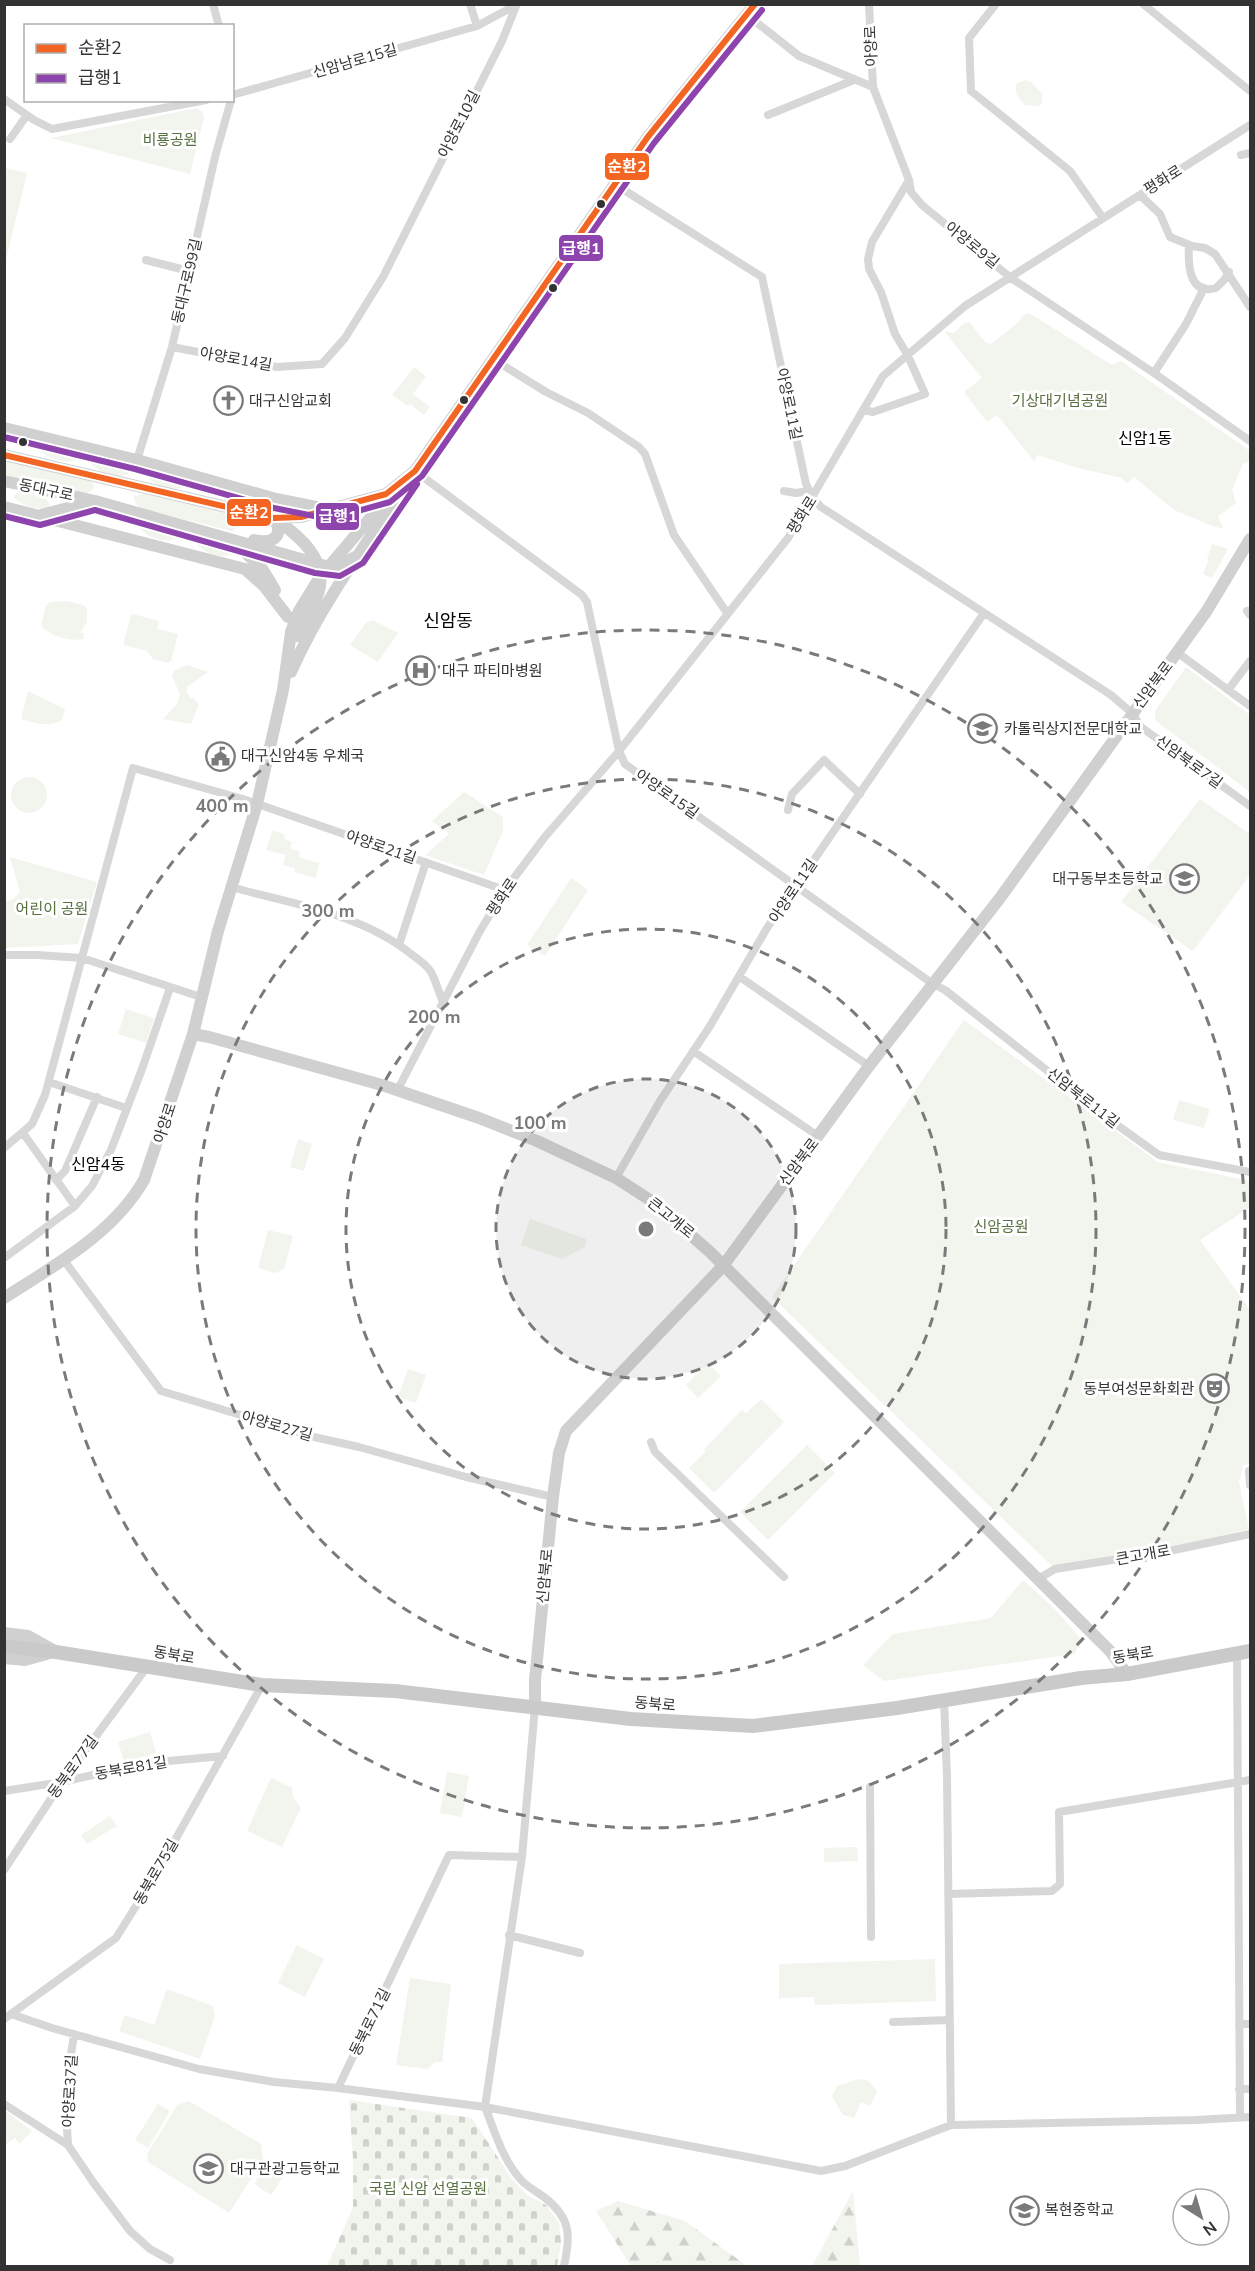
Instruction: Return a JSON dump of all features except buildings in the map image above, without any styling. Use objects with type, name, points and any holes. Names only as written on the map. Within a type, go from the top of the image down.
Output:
[{"type":"main road","points":[[283,690],[303,644],[327,603],[415,471],[647,138],[750,9]]},
{"type":"main road","points":[[4,428],[137,460],[254,493],[330,510]]},
{"type":"main road","name":"동대구로","points":[[4,454],[274,518]]},
{"type":"main road","points":[[289,657],[318,596],[323,565],[372,516],[386,494],[415,471]]},
{"type":"main road","name":"동대구로","points":[[4,481],[95,501],[323,565]]},
{"type":"main road","points":[[254,493],[274,518],[309,547],[323,565],[338,567],[357,556]]},
{"type":"main road","points":[[274,518],[301,517],[386,494]]},
{"type":"main road","points":[[39,516],[95,501]]},
{"type":"main road","points":[[4,507],[245,569],[264,586],[288,616]]},
{"type":"main road","points":[[231,539],[245,538],[270,542],[276,538],[279,530],[274,518]]},
{"type":"main road","points":[[231,539],[241,546],[262,570],[279,596],[292,631]]},
{"type":"main road","name":"신암북로","points":[[536,1706],[536,1680],[553,1497],[559,1454],[566,1431],[723,1266],[869,1066],[1000,898],[1132,713],[1178,653],[1251,539]]},
{"type":"main road","points":[[289,657],[292,631],[308,594],[320,577]]},
{"type":"main road","name":"아양로","points":[[6,1293],[63,1259],[120,1215],[132,1202],[144,1180],[194,1034],[201,997],[231,887],[257,804],[289,657]]},
{"type":"main road","name":"큰고개로","points":[[194,1034],[398,1091],[526,1136],[616,1178],[653,1202],[678,1222],[723,1266],[1038,1579],[1110,1651],[1127,1674]]},
{"type":"main road","points":[[4,1633],[28,1636],[56,1652]]},
{"type":"main road","name":"동북로","points":[[4,1646],[56,1652],[262,1685],[395,1691],[631,1719],[753,1726],[807,1721],[1081,1678],[1127,1674],[1244,1652]]},
{"type":"main road","points":[[4,1658],[25,1660],[56,1652]]},
{"type":"street","points":[[213,4],[218,24]]},
{"type":"street","points":[[470,4],[477,26]]},
{"type":"street","name":"아양로","points":[[869,4],[873,87]]},
{"type":"street","points":[[996,4],[969,38],[971,91],[1070,171],[1103,218]]},
{"type":"street","points":[[1143,4],[1251,91]]},
{"type":"street","name":"신암남로15길","points":[[234,95],[477,26],[516,5]]},
{"type":"street","name":"아양로10길","points":[[373,293],[502,41],[516,5]]},
{"type":"street","points":[[750,9],[799,56],[873,87]]},
{"type":"street","points":[[768,115],[854,80]]},
{"type":"street","name":"아양로9길","points":[[873,87],[909,180],[911,192],[922,205],[1011,278],[1251,441]]},
{"type":"street","points":[[4,99],[52,129],[195,102]]},
{"type":"street","name":"동대구로99길","points":[[137,460],[172,347],[215,157],[230,102]]},
{"type":"street","points":[[10,139],[27,115]]},
{"type":"street","name":"평화로","points":[[398,1091],[480,931],[505,890],[570,806],[619,751],[788,538],[811,494],[883,376],[964,306],[1251,125]]},
{"type":"street","points":[[1241,155],[1251,153]]},
{"type":"street","points":[[863,410],[873,412],[925,394],[895,334],[881,292],[869,269],[868,259],[875,235],[909,180]]},
{"type":"street","name":"아양로11길","points":[[616,185],[762,277],[806,484],[811,494]]},
{"type":"street","points":[[1140,195],[1160,214],[1170,237],[1189,245],[1205,248],[1215,254],[1251,307]]},
{"type":"street","points":[[1189,245],[1190,274],[1194,281],[1204,288],[1216,288],[1229,272]]},
{"type":"street","points":[[146,260],[189,271]]},
{"type":"street","points":[[1154,373],[1186,324],[1204,288]]},
{"type":"street","name":"아양로14길","points":[[172,347],[277,367],[322,364],[345,338],[373,293]]},
{"type":"street","points":[[493,359],[546,392],[588,413],[639,447],[645,454],[674,535],[727,613]]},
{"type":"street","name":"아양로15길","points":[[415,471],[582,595],[587,602],[619,751],[625,764],[933,984]]},
{"type":"street","points":[[784,491],[811,494],[821,507],[850,528],[1111,695],[1132,713]]},
{"type":"street","name":"아양로11길","points":[[616,1178],[660,1101],[740,977],[767,928],[984,613]]},
{"type":"street","name":"신암북로","points":[[1178,653],[1251,706]]},
{"type":"street","points":[[1228,690],[1251,661]]},
{"type":"street","name":"신암북로7길","points":[[1132,713],[1141,727],[1251,806]]},
{"type":"street","points":[[788,810],[792,794],[824,760],[860,794]]},
{"type":"street","name":"아양로21길","points":[[82,958],[133,768],[257,804],[505,890]]},
{"type":"street","points":[[399,945],[426,862]]},
{"type":"street","points":[[231,887],[367,926],[399,945],[431,971],[443,1002]]},
{"type":"street","points":[[4,955],[82,958],[201,997]]},
{"type":"street","points":[[4,1148],[32,1125],[45,1095],[82,958]]},
{"type":"street","points":[[740,977],[869,1066]]},
{"type":"street","name":"신암북로11길","points":[[933,984],[945,990],[1106,1117],[1159,1155],[1251,1172]]},
{"type":"street","points":[[4,1258],[75,1206],[92,1186],[111,1150],[170,988]]},
{"type":"street","points":[[693,1051],[818,1136]]},
{"type":"street","points":[[49,1082],[126,1108]]},
{"type":"street","points":[[56,1180],[65,1171],[97,1097]]},
{"type":"street","points":[[23,1133],[75,1206]]},
{"type":"street","name":"아양로27길","points":[[63,1259],[161,1391],[314,1437],[553,1497]]},
{"type":"street","points":[[651,1442],[656,1452],[784,1577]]},
{"type":"street","points":[[1250,1471],[1251,1485]]},
{"type":"street","name":"큰고개로","points":[[1038,1579],[1055,1569],[1169,1551],[1251,1534]]},
{"type":"street","points":[[1240,2118],[1240,1898],[1237,1782],[1244,1652]]},
{"type":"street","name":"동북로77길","points":[[4,1870],[62,1782],[147,1667]]},
{"type":"street","name":"동북로75길","points":[[8,2017],[116,1938],[156,1874],[262,1685]]},
{"type":"street","points":[[944,1700],[951,2125]]},
{"type":"street","points":[[536,1706],[522,1857],[485,2107],[502,2152],[522,2181],[547,2200],[567,2222],[569,2246],[564,2266]]},
{"type":"street","name":"동북로81길","points":[[4,1791],[62,1782],[146,1763],[223,1756]]},
{"type":"street","points":[[948,1894],[1052,1891],[1057,1888],[1060,1879],[1059,1812],[1251,1780]]},
{"type":"street","points":[[870,1788],[871,1937]]},
{"type":"street","name":"동북로71길","points":[[338,2088],[448,1855],[522,1857]]},
{"type":"street","points":[[509,1935],[580,1953]]},
{"type":"street","points":[[8,2017],[199,2069],[273,2082],[485,2107],[821,2171],[845,2166],[951,2125],[1251,2117]]},
{"type":"street","points":[[893,2022],[949,2020]]},
{"type":"street","points":[[1239,2024],[1251,2024]]},
{"type":"street","name":"아양로37길","points":[[68,2145],[66,2096],[74,2034]]},
{"type":"street","points":[[1239,2089],[1251,2089]]},
{"type":"street","name":"아양로37길","points":[[4,2104],[68,2145]]},
{"type":"street","points":[[68,2145],[130,2231],[150,2248],[170,2260]]},
{"type":"green space","points":[[1026,80],[1042,94],[1042,103],[1038,106],[1025,105],[1017,95],[1017,83]]},
{"type":"green space","name":"비룡공원","points":[[197,108],[204,117],[190,174],[51,138]]},
{"type":"green space","points":[[4,168],[27,173],[5,264]]},
{"type":"green space","name":"기상대기념공원","points":[[1029,313],[1112,365],[1121,361],[1250,451],[1250,461],[1243,464],[1232,490],[1236,503],[1218,516],[1223,528],[1215,527],[1174,510],[1134,477],[1127,484],[1122,478],[1078,468],[1038,455],[1034,461],[997,415],[987,422],[964,392],[982,378],[944,331],[954,333],[964,323],[969,322],[986,343],[991,344],[1019,322],[1022,316]]},
{"type":"green space","points":[[414,367],[426,376],[413,394],[430,407],[424,415],[410,404],[408,406],[392,395]]},
{"type":"green space","points":[[47,444],[72,451],[77,460],[62,461],[47,455],[39,449]]},
{"type":"green space","points":[[99,458],[124,466],[129,474],[114,476],[104,473],[91,463]]},
{"type":"green space","points":[[5,460],[89,479],[95,488],[84,495],[5,475]]},
{"type":"green space","points":[[155,471],[180,479],[185,487],[169,488],[154,483],[147,476]]},
{"type":"green space","points":[[21,491],[46,499],[51,507],[36,508],[21,503],[13,496]]},
{"type":"green space","points":[[143,494],[236,515],[243,524],[232,531],[139,508],[133,497]]},
{"type":"green space","points":[[146,523],[171,530],[176,539],[151,537],[139,527]]},
{"type":"green space","points":[[204,538],[229,546],[234,554],[219,556],[209,553],[196,543]]},
{"type":"green space","points":[[1212,544],[1228,549],[1212,578],[1203,574]]},
{"type":"green space","points":[[68,601],[85,606],[87,609],[87,622],[81,632],[84,634],[83,639],[72,640],[61,637],[41,626],[46,606],[50,602]]},
{"type":"green space","points":[[133,614],[159,621],[157,629],[178,634],[171,661],[168,663],[153,659],[147,651],[123,645]]},
{"type":"green space","points":[[373,620],[398,633],[378,662],[350,645],[366,623]]},
{"type":"green space","points":[[187,665],[208,672],[187,687],[186,691],[191,699],[193,698],[199,704],[191,724],[163,719],[177,704],[180,694],[172,676],[174,671]]},
{"type":"green space","points":[[1186,667],[1250,715],[1250,792],[1155,720],[1155,711]]},
{"type":"green space","points":[[28,691],[65,709],[62,720],[47,724],[21,719]]},
{"type":"green space","points":[[29,777],[42,782],[47,795],[42,808],[29,813],[16,808],[11,795],[16,782]]},
{"type":"green space","points":[[464,792],[503,817],[503,831],[484,875],[425,855],[449,834],[432,821]]},
{"type":"green space","points":[[1200,799],[1250,834],[1250,875],[1193,951],[1121,902]]},
{"type":"green space","points":[[273,830],[285,835],[284,839],[292,842],[290,848],[300,852],[299,857],[319,863],[316,878],[295,872],[295,868],[283,865],[286,855],[266,850]]},
{"type":"green space","name":"어린이 공원","points":[[10,857],[97,882],[78,944],[5,948],[5,902],[13,899],[20,892]]},
{"type":"green space","points":[[571,878],[588,890],[545,956],[527,945]]},
{"type":"green space","points":[[126,1009],[154,1018],[146,1043],[118,1034]]},
{"type":"green space","name":"신암공원","points":[[964,1020],[1158,1162],[1250,1181],[1250,1207],[1200,1240],[1250,1310],[1250,1464],[1243,1465],[1239,1482],[1249,1529],[1168,1548],[1053,1567],[772,1297]]},
{"type":"green space","points":[[1179,1100],[1210,1109],[1204,1128],[1173,1120]]},
{"type":"green space","points":[[298,1139],[312,1144],[304,1171],[290,1167]]},
{"type":"green space","points":[[530,1219],[586,1239],[585,1247],[562,1259],[521,1245]]},
{"type":"green space","points":[[268,1230],[293,1236],[284,1269],[275,1273],[258,1268]]},
{"type":"green space","points":[[708,1363],[721,1376],[698,1398],[686,1385]]},
{"type":"green space","points":[[408,1369],[426,1375],[416,1403],[398,1397]]},
{"type":"green space","points":[[761,1399],[784,1422],[714,1493],[689,1468],[742,1410],[746,1413]]},
{"type":"green space","points":[[807,1445],[835,1473],[768,1540],[740,1512]]},
{"type":"green space","points":[[1023,1580],[1054,1608],[1080,1638],[1075,1654],[884,1681],[863,1665],[893,1634],[991,1618]]},
{"type":"green space","points":[[150,1732],[156,1753],[124,1762],[118,1742]]},
{"type":"green space","points":[[447,1772],[469,1776],[462,1817],[440,1813]]},
{"type":"green space","points":[[271,1778],[292,1788],[293,1797],[301,1808],[282,1847],[247,1831]]},
{"type":"green space","points":[[110,1816],[117,1826],[87,1844],[81,1835]]},
{"type":"green space","points":[[857,1847],[858,1861],[824,1862],[824,1848]]},
{"type":"green space","points":[[297,1945],[324,1959],[305,1997],[278,1983]]},
{"type":"green space","points":[[935,1959],[936,2001],[815,2005],[814,1997],[779,1998],[779,1964]]},
{"type":"green space","points":[[410,1978],[451,1984],[442,2062],[436,2062],[427,2069],[396,2065]]},
{"type":"green space","points":[[167,1989],[213,2006],[215,2016],[200,2059],[119,2031],[125,2015],[154,2025]]},
{"type":"green space","points":[[859,2079],[869,2081],[877,2092],[870,2106],[861,2102],[854,2118],[843,2115],[832,2096],[837,2086]]},
{"type":"green space","name":"국립 신암 선열공원","points":[[349,2100],[472,2118],[512,2179],[527,2195],[546,2205],[559,2223],[561,2243],[557,2266],[327,2266],[353,2208],[353,2159]]},
{"type":"green space","points":[[189,2101],[261,2144],[263,2160],[229,2213],[148,2162],[147,2154],[177,2105]]},
{"type":"green space","points":[[158,2104],[170,2111],[148,2148],[135,2140]]},
{"type":"green space","points":[[4,2110],[32,2131],[19,2144],[15,2138],[5,2145]]},
{"type":"green space","points":[[268,2163],[285,2174],[271,2195],[254,2184]]},
{"type":"green space","points":[[853,2191],[860,2266],[812,2266]]},
{"type":"green space","points":[[618,2201],[685,2221],[747,2266],[631,2266],[596,2211]]},
{"type":"transit line","name":"순환2","points":[[4,455],[274,518],[301,517],[386,494],[415,471],[647,138],[755,4]]},
{"type":"transit line","name":"급행1","points":[[4,437],[135,469],[274,508],[329,519],[390,502],[422,476],[654,143],[762,10]]},
{"type":"transit line","name":"급행1","points":[[4,516],[40,525],[95,510],[315,573],[340,576],[363,563],[417,484]]},
{"type":"place","name":"대구신암교회","points":[[228,401]]},
{"type":"place","name":"대구 파티마병원","points":[[421,671]]},
{"type":"place","name":"카톨릭상지전문대학교","points":[[983,729]]},
{"type":"place","name":"대구신암4동 우체국","points":[[220,756]]},
{"type":"place","name":"대구동부초등학교","points":[[1184,879]]},
{"type":"place","name":"동부여성문화회관","points":[[1215,1389]]},
{"type":"place","name":"대구관광고등학교","points":[[209,2169]]},
{"type":"place","name":"복현중학교","points":[[1024,2210]]},
{"type":"district","name":"신암1동","points":[[1145,438]]},
{"type":"district","name":"신암동","points":[[448,621]]},
{"type":"district","name":"신암4동","points":[[98,1164]]}]
